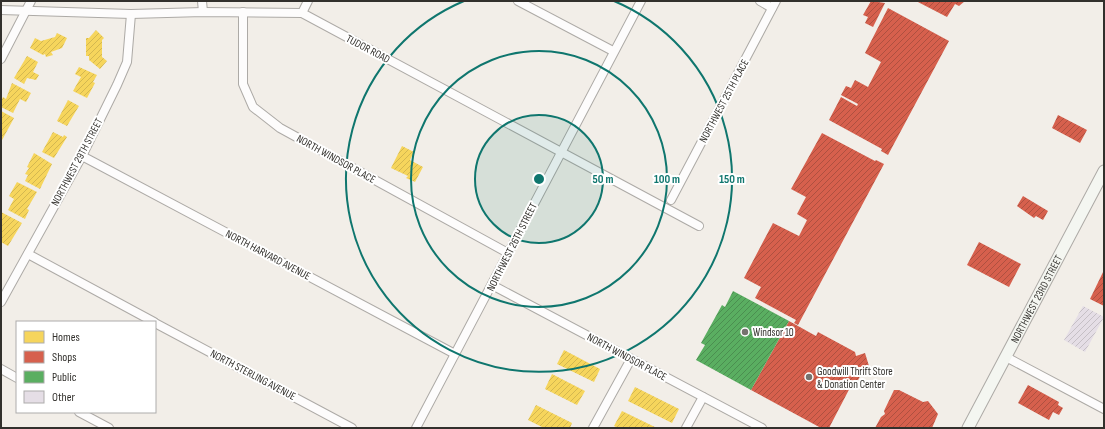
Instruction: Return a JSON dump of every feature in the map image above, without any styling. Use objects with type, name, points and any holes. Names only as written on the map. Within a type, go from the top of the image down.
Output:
[{"type":"main road","name":"NORTHWEST 23RD STREET","points":[[968,428],[1104,171]]},
{"type":"street","points":[[1,59],[31,1]]},
{"type":"street","points":[[202,1],[203,12]]},
{"type":"street","points":[[302,14],[308,1]]},
{"type":"street","points":[[518,1],[613,51]]},
{"type":"street","name":"NORTHWEST 26TH STREET","points":[[416,428],[640,1]]},
{"type":"street","points":[[760,1],[774,5]]},
{"type":"street","name":"NORTHWEST 25TH PLACE","points":[[671,200],[774,5]]},
{"type":"street","name":"TUDOR ROAD","points":[[1,10],[131,14],[203,12],[302,14],[699,226]]},
{"type":"street","name":"NORTH WINDSOR PLACE","points":[[243,12],[242,84],[253,107],[280,128],[508,253]]},
{"type":"street","name":"NORTHWEST 29TH STREET","points":[[1,302],[82,156],[118,85],[127,62],[131,14]]},
{"type":"street","name":"NORTH HARVARD AVENUE","points":[[82,156],[455,354]]},
{"type":"street","name":"NORTH STERLING AVENUE","points":[[28,254],[152,321]]},
{"type":"street","name":"NORTH WINDSOR PLACE","points":[[492,285],[762,428]]},
{"type":"street","name":"NORTH STERLING AVENUE","points":[[156,323],[352,428]]},
{"type":"street","points":[[1006,358],[1104,409]]},
{"type":"street","points":[[593,428],[631,359]]},
{"type":"street","points":[[1,369],[16,377]]},
{"type":"street","points":[[686,428],[703,397]]},
{"type":"street","points":[[81,413],[108,428]]},
{"type":"building: Homes","points":[[96,30],[104,38],[102,40],[102,57],[107,61],[100,69],[89,60],[89,56],[86,56],[86,38],[89,38]]},
{"type":"building: Homes","points":[[57,33],[67,38],[62,48],[51,52],[53,55],[46,57],[45,54],[43,55],[30,48],[35,38],[41,41],[55,37]]},
{"type":"building: Homes","points":[[27,56],[38,62],[33,72],[39,75],[36,80],[27,78],[24,84],[14,78]]},
{"type":"building: Homes","points":[[79,67],[97,75],[93,82],[95,83],[87,98],[73,91],[81,77],[75,74]]},
{"type":"building: Homes","points":[[12,83],[31,93],[26,102],[20,99],[13,113],[1,107],[1,101],[3,97],[6,99]]},
{"type":"building: Homes","points":[[68,100],[79,106],[67,126],[57,121]]},
{"type":"building: Homes","points":[[1,111],[14,118],[1,142]]},
{"type":"building: Homes","points":[[53,132],[63,137],[64,135],[67,137],[54,158],[42,152]]},
{"type":"building: Homes","points":[[402,146],[414,152],[410,160],[423,167],[415,182],[406,178],[408,176],[391,168]]},
{"type":"building: Homes","points":[[34,153],[52,164],[40,189],[25,181],[28,175],[25,174],[29,168],[27,167]]},
{"type":"building: Homes","points":[[17,182],[37,192],[27,209],[29,210],[25,219],[8,210],[14,199],[9,196]]},
{"type":"building: Homes","points":[[1,212],[22,223],[8,246],[1,242]]},
{"type":"building: Homes","points":[[564,350],[600,369],[594,382],[557,364]]},
{"type":"building: Homes","points":[[552,374],[585,391],[577,405],[545,389]]},
{"type":"building: Homes","points":[[635,387],[679,409],[672,423],[628,401]]},
{"type":"building: Homes","points":[[536,405],[572,423],[570,428],[544,428],[528,420]]},
{"type":"building: Homes","points":[[622,411],[657,428],[618,428],[614,426]]},
{"type":"building: Shops","points":[[871,1],[885,3],[873,27],[865,23],[868,17],[863,15]]},
{"type":"building: Shops","points":[[916,1],[965,1],[959,6],[955,4],[947,17]]},
{"type":"building: Shops","points":[[888,8],[949,41],[888,155],[881,151],[882,149],[829,120],[841,97],[857,106],[858,104],[841,95],[846,86],[851,88],[855,80],[868,87],[881,62],[865,53]]},
{"type":"building: Shops","points":[[1058,115],[1087,130],[1080,143],[1052,128]]},
{"type":"building: Shops","points":[[822,133],[875,161],[876,160],[884,164],[798,325],[794,323],[796,320],[755,298],[761,287],[744,278],[773,223],[799,236],[807,220],[797,214],[806,197],[791,189]]},
{"type":"building: Shops","points":[[1023,196],[1048,211],[1043,220],[1036,216],[1034,218],[1017,206]]},
{"type":"building: Shops","points":[[979,242],[1021,264],[1009,287],[967,265]]},
{"type":"building: Shops","points":[[1104,270],[1104,306],[1090,299]]},
{"type":"building: Shops","name":"Goodwill Thrift Store & Donation Center","points":[[789,321],[816,336],[818,332],[855,352],[856,356],[865,353],[869,366],[860,369],[862,373],[858,380],[854,380],[829,428],[821,428],[751,390]]},
{"type":"building: Shops","points":[[1028,385],[1059,402],[1058,405],[1063,408],[1059,415],[1053,412],[1049,420],[1018,403]]},
{"type":"building: Shops","points":[[894,390],[899,390],[923,402],[928,401],[938,414],[932,428],[875,428],[881,417],[885,414],[884,411]]},
{"type":"building: Public","name":"Windsor 10","points":[[733,291],[789,321],[751,390],[696,360],[705,345],[701,343],[722,305],[725,307]]},
{"type":"building: Other","points":[[1083,306],[1104,317],[1085,352],[1064,340]]},
{"type":"place","name":"Windsor 10","points":[[745,332]]},
{"type":"place","name":"Goodwill Thrift Store & Donation Center","points":[[809,377]]}]
